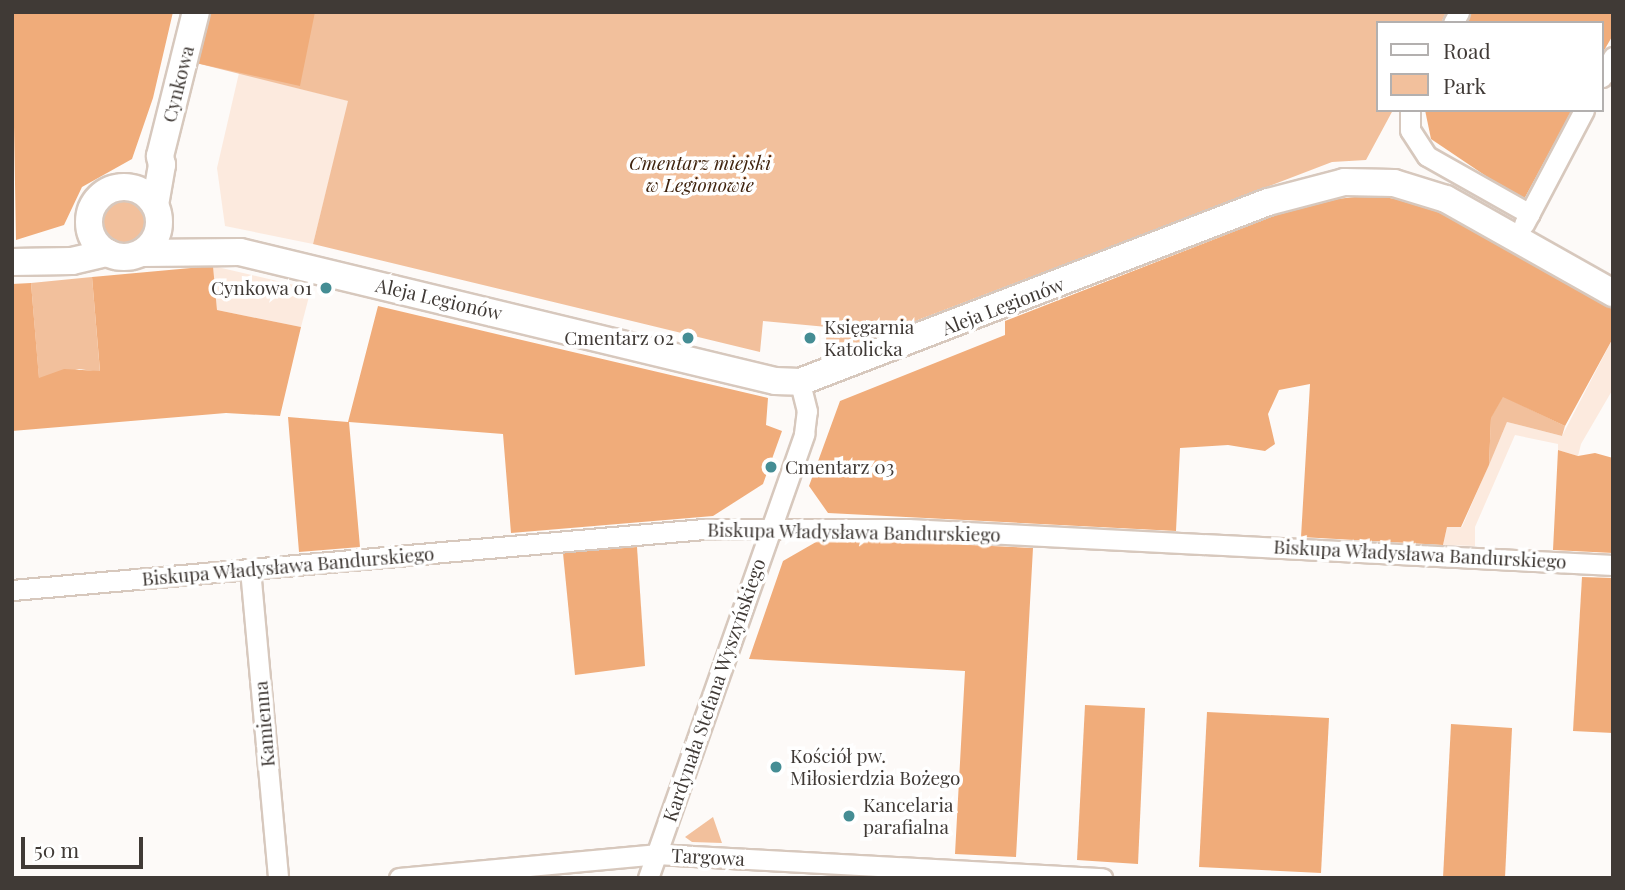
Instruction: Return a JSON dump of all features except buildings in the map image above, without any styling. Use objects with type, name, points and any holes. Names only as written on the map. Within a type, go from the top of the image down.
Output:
[{"type":"street","name":"Cynkowa","points":[[156,218],[162,165],[160,156],[196,12]]},
{"type":"street","points":[[1604,73],[1613,57]]},
{"type":"street","points":[[1410,112],[1410,130],[1427,156],[1530,214]]},
{"type":"street","points":[[1516,237],[1583,112]]},
{"type":"street","name":"Cynkowa","points":[[133,189],[153,158],[160,156]]},
{"type":"street","name":"Aleja Legionów","points":[[156,218],[205,248],[240,251],[775,381],[800,382],[1268,202],[1328,184],[1405,185],[1457,204],[1613,293]]},
{"type":"street","points":[[113,189],[133,189],[156,218],[142,253],[125,257],[100,244],[90,215],[98,199],[113,189]]},
{"type":"street","points":[[12,262],[39,259],[72,261],[100,244]]},
{"type":"street","name":"Aleja Legionów","points":[[142,253],[196,253],[205,248]]},
{"type":"street","name":"Kardynała Stefana Wyszyńskiego","points":[[648,878],[806,429],[807,402],[800,382]]},
{"type":"street","name":"Biskupa Władysława Bandurskiego","points":[[12,590],[703,529],[771,531],[908,528],[1613,565]]},
{"type":"street","name":"Kamienna","points":[[250,569],[278,878]]},
{"type":"street","name":"Targowa","points":[[400,878],[656,855],[1102,878]]},
{"type":"shaded area","points":[[12,12],[173,12],[153,98],[132,159],[82,187],[64,225],[16,240]]},
{"type":"shaded area","points":[[209,12],[315,12],[300,86],[196,63]]},
{"type":"shaded area","points":[[1467,12],[1613,12],[1613,35],[1604,51],[1604,21],[1462,21]]},
{"type":"shaded area","points":[[239,73],[349,101],[313,244],[225,226],[217,168]]},
{"type":"shaded area","points":[[1425,112],[1571,112],[1523,201],[1431,139]]},
{"type":"shaded area","points":[[1373,195],[1429,205],[1613,307],[1613,338],[1565,426],[1503,397],[1491,418],[1489,465],[1461,527],[1447,527],[1443,545],[1301,537],[1310,384],[1279,390],[1268,414],[1275,444],[1265,451],[1228,445],[1180,448],[1176,531],[828,513],[809,486],[840,401],[1005,335],[1005,321],[1310,202]]},
{"type":"shaded area","points":[[213,266],[311,289],[301,327],[217,310]]},
{"type":"shaded area","points":[[213,266],[217,310],[301,327],[280,416],[226,413],[12,431],[12,284],[31,283],[39,378],[64,369],[100,371],[92,277]]},
{"type":"shaded area","points":[[378,306],[768,398],[766,425],[782,431],[763,484],[713,516],[511,533],[503,434],[349,422],[360,547],[299,552],[288,417],[348,422]]},
{"type":"shaded area","points":[[1613,338],[1613,389],[1581,444],[1578,456],[1558,450],[1558,444],[1515,435],[1475,527],[1475,546],[1443,545],[1447,527],[1462,527],[1507,422],[1562,436]]},
{"type":"shaded area","points":[[1558,450],[1578,456],[1595,453],[1613,458],[1613,553],[1553,550]]},
{"type":"shaded area","points":[[823,538],[1033,548],[1016,857],[955,854],[965,671],[749,659],[783,561]]},
{"type":"shaded area","points":[[637,547],[645,666],[575,675],[563,553]]},
{"type":"shaded area","points":[[1582,577],[1613,578],[1613,733],[1573,731]]},
{"type":"shaded area","points":[[1085,705],[1145,708],[1138,864],[1077,860]]},
{"type":"shaded area","points":[[1207,712],[1329,718],[1321,873],[1199,867]]},
{"type":"shaded area","points":[[1451,724],[1512,728],[1505,878],[1443,878]]},
{"type":"green space","name":"Cmentarz miejski w Legionowie","points":[[209,12],[1446,12],[1442,21],[1376,21],[1376,112],[1392,112],[1366,160],[1332,162],[855,344],[826,341],[827,327],[763,321],[760,352],[313,244],[348,101],[196,63]]},
{"type":"green space","points":[[124,199],[142,206],[149,224],[142,242],[124,249],[106,242],[99,224],[106,206]]},
{"type":"green space","points":[[92,277],[100,372],[79,369],[39,379],[31,283]]},
{"type":"green space","points":[[1503,396],[1565,426],[1562,436],[1507,422],[1489,465],[1491,417]]},
{"type":"green space","points":[[713,817],[722,843],[692,842],[685,837]]},
{"type":"place","name":"Cynkowa 01","points":[[326,288]]},
{"type":"place","name":"Cmentarz 02","points":[[688,338]]},
{"type":"place","name":"Księgarnia Katolicka","points":[[810,338]]},
{"type":"place","name":"Cmentarz 03","points":[[771,467]]},
{"type":"place","name":"Kościół pw. Miłosierdzia Bożego","points":[[776,767]]},
{"type":"place","name":"Kancelaria parafialna","points":[[849,816]]}]
